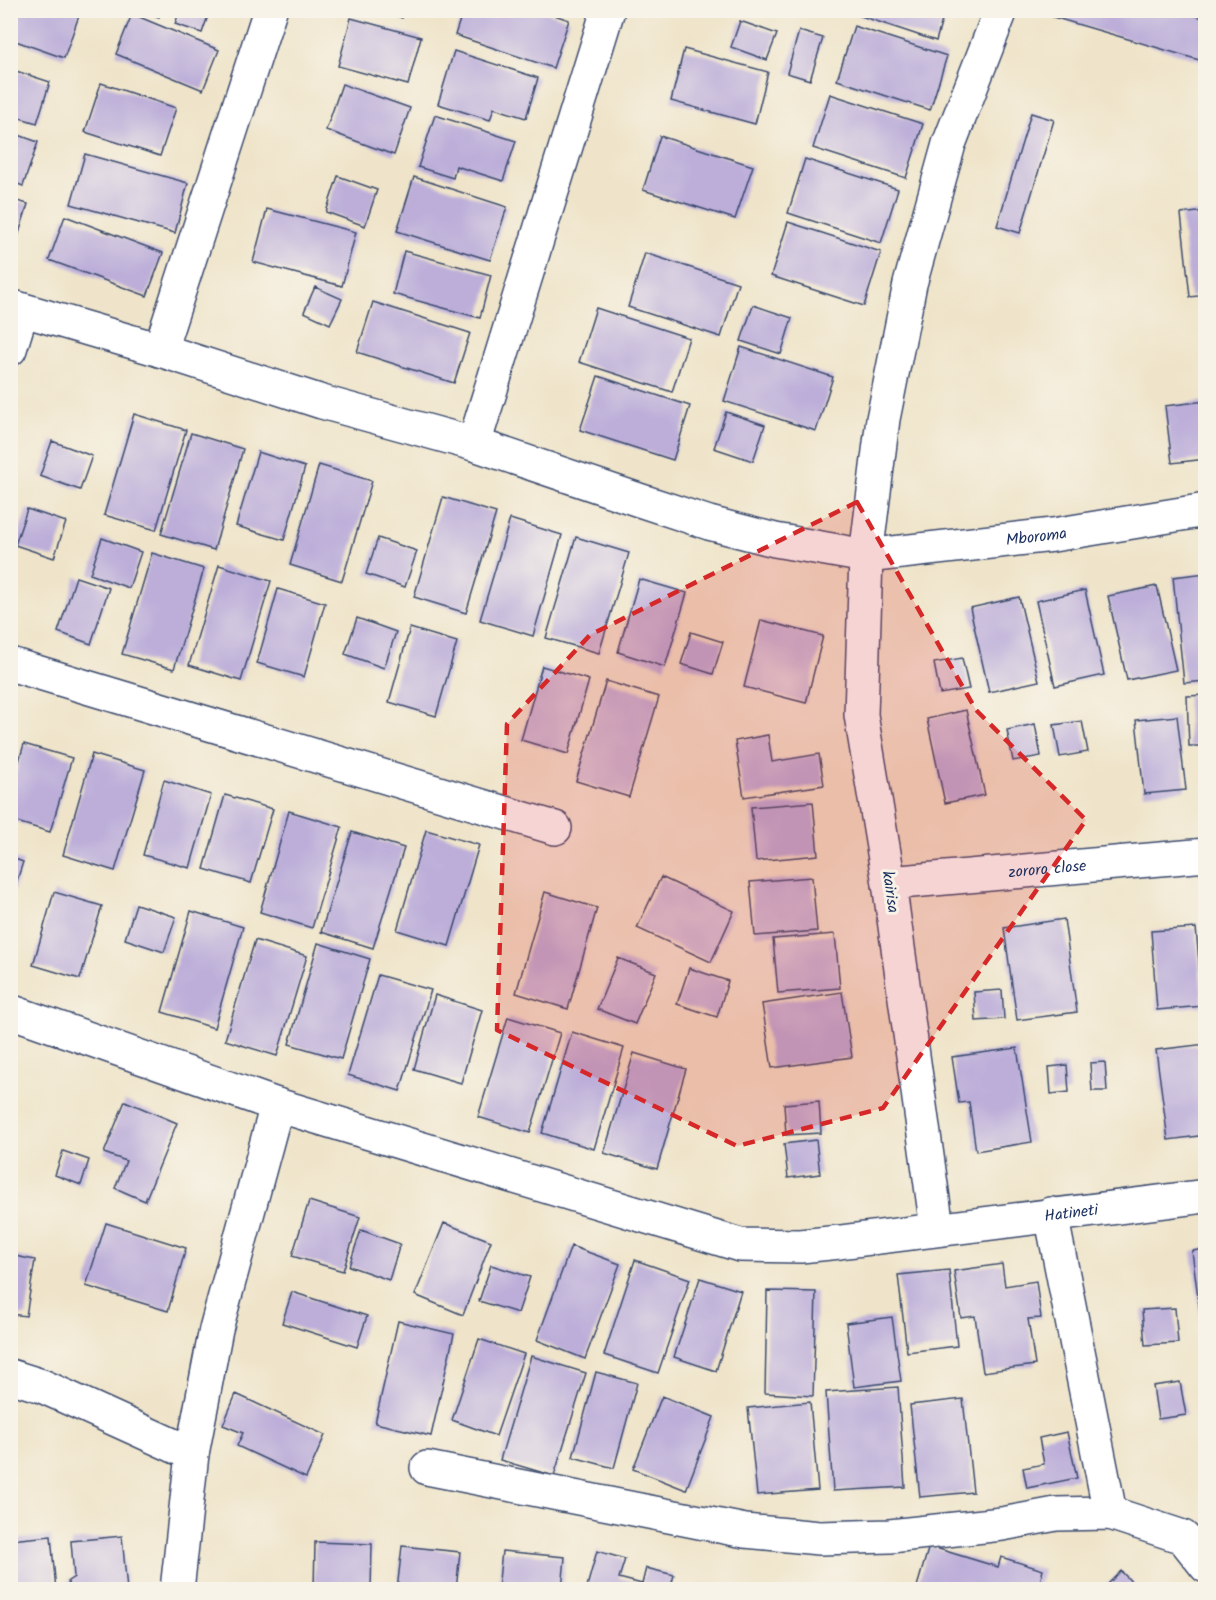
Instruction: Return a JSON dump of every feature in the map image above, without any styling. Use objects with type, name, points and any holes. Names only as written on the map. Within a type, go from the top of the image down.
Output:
[{"type":"street","points":[[160,350],[270,10]]},
{"type":"street","points":[[474,444],[608,10]]},
{"type":"street","name":"kairisa","points":[[937,1228],[889,883],[861,715],[866,556],[883,419],[910,284],[949,144],[1001,10]]},
{"type":"street","points":[[10,350],[16,308]]},
{"type":"street","name":"Mboroma","points":[[16,308],[160,350],[322,402],[474,444],[709,523],[775,540],[866,556],[1053,535],[1206,510]]},
{"type":"street","points":[[10,664],[555,828]]},
{"type":"street","name":"zororo close","points":[[889,883],[1206,855]]},
{"type":"street","name":"Hatineti","points":[[10,1011],[277,1105],[740,1245],[800,1246],[1206,1196]]},
{"type":"street","points":[[177,1590],[192,1454],[216,1329],[277,1105]]},
{"type":"street","points":[[1051,1214],[1110,1513]]},
{"type":"street","points":[[10,1376],[42,1386],[192,1454]]},
{"type":"street","points":[[427,1468],[745,1531],[819,1538],[890,1536],[1002,1524],[1056,1514],[1110,1513],[1194,1536],[1206,1566]]},
{"type":"highlighted area","points":[[857,502],[976,710],[1086,820],[883,1108],[737,1146],[497,1030],[507,724],[590,635]]},
{"type":"building","points":[[10,10],[81,10],[64,58],[10,39],[13,28],[10,27]]},
{"type":"building","points":[[140,10],[161,10],[159,17]]},
{"type":"building","points":[[180,10],[210,10],[202,33],[175,24]]},
{"type":"building","points":[[382,10],[405,10],[402,18]]},
{"type":"building","points":[[463,10],[540,10],[569,20],[553,68],[455,35]]},
{"type":"building","points":[[843,10],[945,10],[936,41]]},
{"type":"building","points":[[1055,10],[1178,10],[1206,19],[1206,62],[1053,17]]},
{"type":"building","points":[[132,14],[219,50],[203,90],[116,54]]},
{"type":"building","points":[[351,18],[421,37],[408,85],[338,66]]},
{"type":"building","points":[[740,21],[777,34],[767,60],[731,47]]},
{"type":"building","points":[[854,26],[947,56],[930,110],[837,80]]},
{"type":"building","points":[[799,31],[823,38],[810,80],[787,73]]},
{"type":"building","points":[[684,49],[768,72],[755,124],[671,101]]},
{"type":"building","points":[[454,51],[538,78],[526,118],[494,108],[490,120],[438,104]]},
{"type":"building","points":[[10,69],[50,82],[37,123],[10,115]]},
{"type":"building","points":[[101,83],[176,108],[160,156],[85,132]]},
{"type":"building","points":[[342,84],[410,108],[394,155],[326,130]]},
{"type":"building","points":[[830,94],[923,124],[906,178],[813,148]]},
{"type":"building","points":[[1031,113],[1054,120],[1020,233],[997,226]]},
{"type":"building","points":[[435,115],[516,141],[503,181],[456,166],[453,178],[418,167]]},
{"type":"building","points":[[10,132],[38,142],[23,186],[10,181]]},
{"type":"building","points":[[660,136],[753,166],[735,219],[643,190]]},
{"type":"building","points":[[85,154],[188,183],[175,233],[71,204]]},
{"type":"building","points":[[805,159],[898,189],[881,243],[788,213]]},
{"type":"building","points":[[338,176],[377,190],[365,226],[326,212]]},
{"type":"building","points":[[414,177],[507,207],[490,260],[397,231]]},
{"type":"building","points":[[10,199],[28,204],[13,253],[10,252]]},
{"type":"building","points":[[267,209],[356,232],[342,286],[253,262]]},
{"type":"building","points":[[1206,211],[1206,295],[1190,297],[1181,214]]},
{"type":"building","points":[[65,216],[163,253],[147,296],[49,260]]},
{"type":"building","points":[[788,222],[881,252],[864,306],[771,276]]},
{"type":"building","points":[[404,251],[491,275],[480,318],[393,294]]},
{"type":"building","points":[[645,253],[738,283],[721,337],[628,307]]},
{"type":"building","points":[[315,287],[342,299],[330,324],[304,312]]},
{"type":"building","points":[[373,302],[470,333],[454,383],[357,352]]},
{"type":"building","points":[[753,305],[792,318],[781,354],[741,341]]},
{"type":"building","points":[[596,308],[689,338],[672,392],[579,362]]},
{"type":"building","points":[[741,347],[833,377],[816,431],[724,401]]},
{"type":"building","points":[[598,376],[690,406],[673,460],[580,430]]},
{"type":"building","points":[[1206,401],[1206,459],[1172,463],[1165,406]]},
{"type":"building","points":[[726,412],[765,425],[753,461],[714,448]]},
{"type":"building","points":[[134,414],[186,430],[156,530],[104,515]]},
{"type":"building","points":[[191,433],[243,449],[214,550],[161,534]]},
{"type":"building","points":[[52,441],[92,456],[80,490],[40,476]]},
{"type":"building","points":[[258,452],[305,467],[284,540],[236,526]]},
{"type":"building","points":[[319,465],[372,481],[342,581],[290,565]]},
{"type":"building","points":[[443,497],[496,513],[466,613],[414,597]]},
{"type":"building","points":[[27,509],[66,522],[54,558],[15,545]]},
{"type":"building","points":[[510,519],[562,535],[533,636],[480,620]]},
{"type":"building","points":[[576,537],[629,553],[599,653],[546,638]]},
{"type":"building","points":[[102,538],[141,552],[129,588],[90,574]]},
{"type":"building","points":[[378,538],[417,551],[405,587],[366,574]]},
{"type":"building","points":[[152,553],[204,569],[174,669],[122,654]]},
{"type":"building","points":[[219,565],[271,581],[241,681],[189,665]]},
{"type":"building","points":[[1206,573],[1206,681],[1184,683],[1173,577]]},
{"type":"building","points":[[76,577],[109,588],[91,644],[58,632]]},
{"type":"building","points":[[639,579],[687,593],[665,667],[618,652]]},
{"type":"building","points":[[1157,586],[1176,670],[1127,680],[1108,596]]},
{"type":"building","points":[[278,589],[325,603],[304,677],[257,663]]},
{"type":"building","points":[[1085,590],[1104,675],[1055,686],[1036,601]]},
{"type":"building","points":[[1019,597],[1039,681],[989,692],[970,608]]},
{"type":"building","points":[[357,618],[396,632],[384,668],[345,654]]},
{"type":"building","points":[[761,620],[823,636],[806,703],[744,687]]},
{"type":"building","points":[[410,628],[457,642],[436,716],[389,702]]},
{"type":"building","points":[[691,632],[723,642],[713,674],[681,664]]},
{"type":"building","points":[[962,658],[969,689],[940,694],[934,663]]},
{"type":"building","points":[[542,666],[589,680],[568,754],[521,740]]},
{"type":"building","points":[[606,681],[659,697],[629,797],[576,781]]},
{"type":"building","points":[[1206,695],[1206,746],[1189,746],[1187,696]]},
{"type":"building","points":[[966,710],[985,795],[945,803],[927,719]]},
{"type":"building","points":[[1177,716],[1186,790],[1144,794],[1136,720]]},
{"type":"building","points":[[1082,721],[1088,752],[1060,757],[1054,725]]},
{"type":"building","points":[[1035,724],[1041,756],[1013,761],[1007,730]]},
{"type":"building","points":[[768,735],[772,762],[819,754],[824,785],[744,797],[735,741]]},
{"type":"building","points":[[24,744],[72,758],[50,832],[10,820],[10,792]]},
{"type":"building","points":[[92,754],[145,770],[115,871],[63,855]]},
{"type":"building","points":[[164,780],[211,795],[190,868],[143,855]]},
{"type":"building","points":[[225,795],[273,809],[251,883],[204,869]]},
{"type":"building","points":[[813,802],[818,855],[756,861],[751,807]]},
{"type":"building","points":[[289,811],[342,827],[312,928],[260,912]]},
{"type":"building","points":[[426,830],[479,845],[449,946],[397,930]]},
{"type":"building","points":[[352,832],[404,848],[373,948],[321,932]]},
{"type":"building","points":[[10,857],[23,862],[11,899],[10,899]]},
{"type":"building","points":[[661,877],[734,911],[711,962],[637,928]]},
{"type":"building","points":[[812,877],[817,931],[755,936],[750,882]]},
{"type":"building","points":[[54,892],[102,906],[80,979],[33,965]]},
{"type":"building","points":[[545,892],[597,908],[568,1009],[516,993]]},
{"type":"building","points":[[136,904],[176,917],[164,952],[125,939]]},
{"type":"building","points":[[191,911],[243,927],[214,1028],[162,1012]]},
{"type":"building","points":[[1064,919],[1077,1012],[1017,1020],[1004,928]]},
{"type":"building","points":[[1196,928],[1203,1006],[1157,1010],[1151,931]]},
{"type":"building","points":[[835,934],[840,988],[778,993],[773,939]]},
{"type":"building","points":[[255,940],[307,956],[277,1056],[225,1040]]},
{"type":"building","points":[[318,943],[370,959],[341,1059],[289,1044]]},
{"type":"building","points":[[618,958],[656,973],[635,1024],[597,1009]]},
{"type":"building","points":[[689,968],[728,981],[717,1017],[677,1004]]},
{"type":"building","points":[[378,975],[431,990],[400,1091],[348,1075]]},
{"type":"building","points":[[1002,990],[1004,1019],[976,1021],[974,992]]},
{"type":"building","points":[[842,992],[852,1057],[772,1068],[762,1004]]},
{"type":"building","points":[[435,995],[482,1010],[461,1083],[414,1069]]},
{"type":"building","points":[[508,1017],[560,1033],[530,1133],[478,1117]]},
{"type":"building","points":[[572,1032],[624,1048],[594,1149],[542,1133]]},
{"type":"building","points":[[1206,1044],[1206,1135],[1168,1140],[1156,1050]]},
{"type":"building","points":[[1017,1048],[1032,1142],[976,1151],[969,1102],[959,1103],[952,1057]]},
{"type":"building","points":[[634,1053],[686,1069],[657,1169],[604,1153]]},
{"type":"building","points":[[1105,1062],[1107,1091],[1092,1091],[1090,1063]]},
{"type":"building","points":[[1067,1065],[1069,1092],[1051,1094],[1049,1067]]},
{"type":"building","points":[[125,1101],[177,1123],[145,1201],[115,1188],[126,1161],[104,1153]]},
{"type":"building","points":[[819,1101],[821,1133],[786,1135],[784,1104]]},
{"type":"building","points":[[816,1140],[820,1174],[788,1178],[784,1144]]},
{"type":"building","points":[[63,1151],[89,1160],[81,1185],[55,1175]]},
{"type":"building","points":[[309,1201],[360,1217],[343,1271],[292,1256]]},
{"type":"building","points":[[106,1223],[186,1248],[168,1311],[86,1286]]},
{"type":"building","points":[[444,1223],[491,1241],[463,1315],[415,1295]]},
{"type":"building","points":[[361,1230],[400,1244],[389,1280],[349,1266]]},
{"type":"building","points":[[571,1246],[620,1264],[585,1359],[537,1340]]},
{"type":"building","points":[[1206,1249],[1206,1336],[1203,1336],[1192,1251]]},
{"type":"building","points":[[10,1255],[35,1260],[26,1316],[10,1314]]},
{"type":"building","points":[[635,1260],[690,1279],[658,1373],[604,1355]]},
{"type":"building","points":[[1002,1264],[1005,1286],[1036,1281],[1041,1318],[1028,1319],[1035,1365],[983,1372],[975,1316],[961,1318],[954,1271]]},
{"type":"building","points":[[491,1265],[530,1277],[518,1313],[479,1301]]},
{"type":"building","points":[[949,1270],[957,1346],[907,1352],[898,1275]]},
{"type":"building","points":[[700,1278],[741,1291],[716,1371],[674,1357]]},
{"type":"building","points":[[767,1291],[816,1292],[813,1396],[765,1393]]},
{"type":"building","points":[[292,1292],[367,1316],[357,1347],[282,1323]]},
{"type":"building","points":[[1175,1308],[1178,1343],[1145,1345],[1142,1310]]},
{"type":"building","points":[[892,1317],[901,1381],[854,1387],[846,1323]]},
{"type":"building","points":[[398,1321],[454,1334],[431,1436],[375,1423]]},
{"type":"building","points":[[479,1339],[524,1354],[496,1436],[452,1420]]},
{"type":"building","points":[[531,1356],[586,1373],[554,1476],[500,1460]]},
{"type":"building","points":[[596,1372],[637,1383],[614,1468],[573,1457]]},
{"type":"building","points":[[1180,1382],[1186,1415],[1158,1419],[1153,1386]]},
{"type":"building","points":[[898,1387],[905,1487],[833,1491],[826,1392]]},
{"type":"building","points":[[236,1394],[325,1435],[306,1478],[237,1446],[243,1433],[223,1425]]},
{"type":"building","points":[[662,1396],[714,1417],[686,1490],[633,1469]]},
{"type":"building","points":[[963,1399],[973,1492],[920,1497],[910,1405]]},
{"type":"building","points":[[810,1402],[818,1490],[757,1495],[748,1408]]},
{"type":"building","points":[[1067,1432],[1077,1478],[1027,1488],[1023,1468],[1044,1464],[1039,1438]]},
{"type":"building","points":[[51,1536],[56,1590],[10,1590],[10,1540]]},
{"type":"building","points":[[122,1536],[127,1590],[69,1590],[68,1581],[74,1577],[71,1541]]},
{"type":"building","points":[[315,1542],[372,1544],[371,1590],[314,1590]]},
{"type":"building","points":[[402,1546],[460,1552],[456,1590],[397,1590]]},
{"type":"building","points":[[929,1546],[998,1567],[1001,1557],[1043,1570],[1038,1590],[916,1590]]},
{"type":"building","points":[[502,1551],[565,1557],[562,1590],[498,1590]]},
{"type":"building","points":[[597,1551],[625,1559],[619,1578],[642,1584],[646,1568],[674,1575],[670,1590],[586,1590]]},
{"type":"building","points":[[1121,1571],[1139,1590],[1102,1590]]},
{"type":"building","points":[[703,1584],[737,1588],[737,1590],[701,1590]]}]
